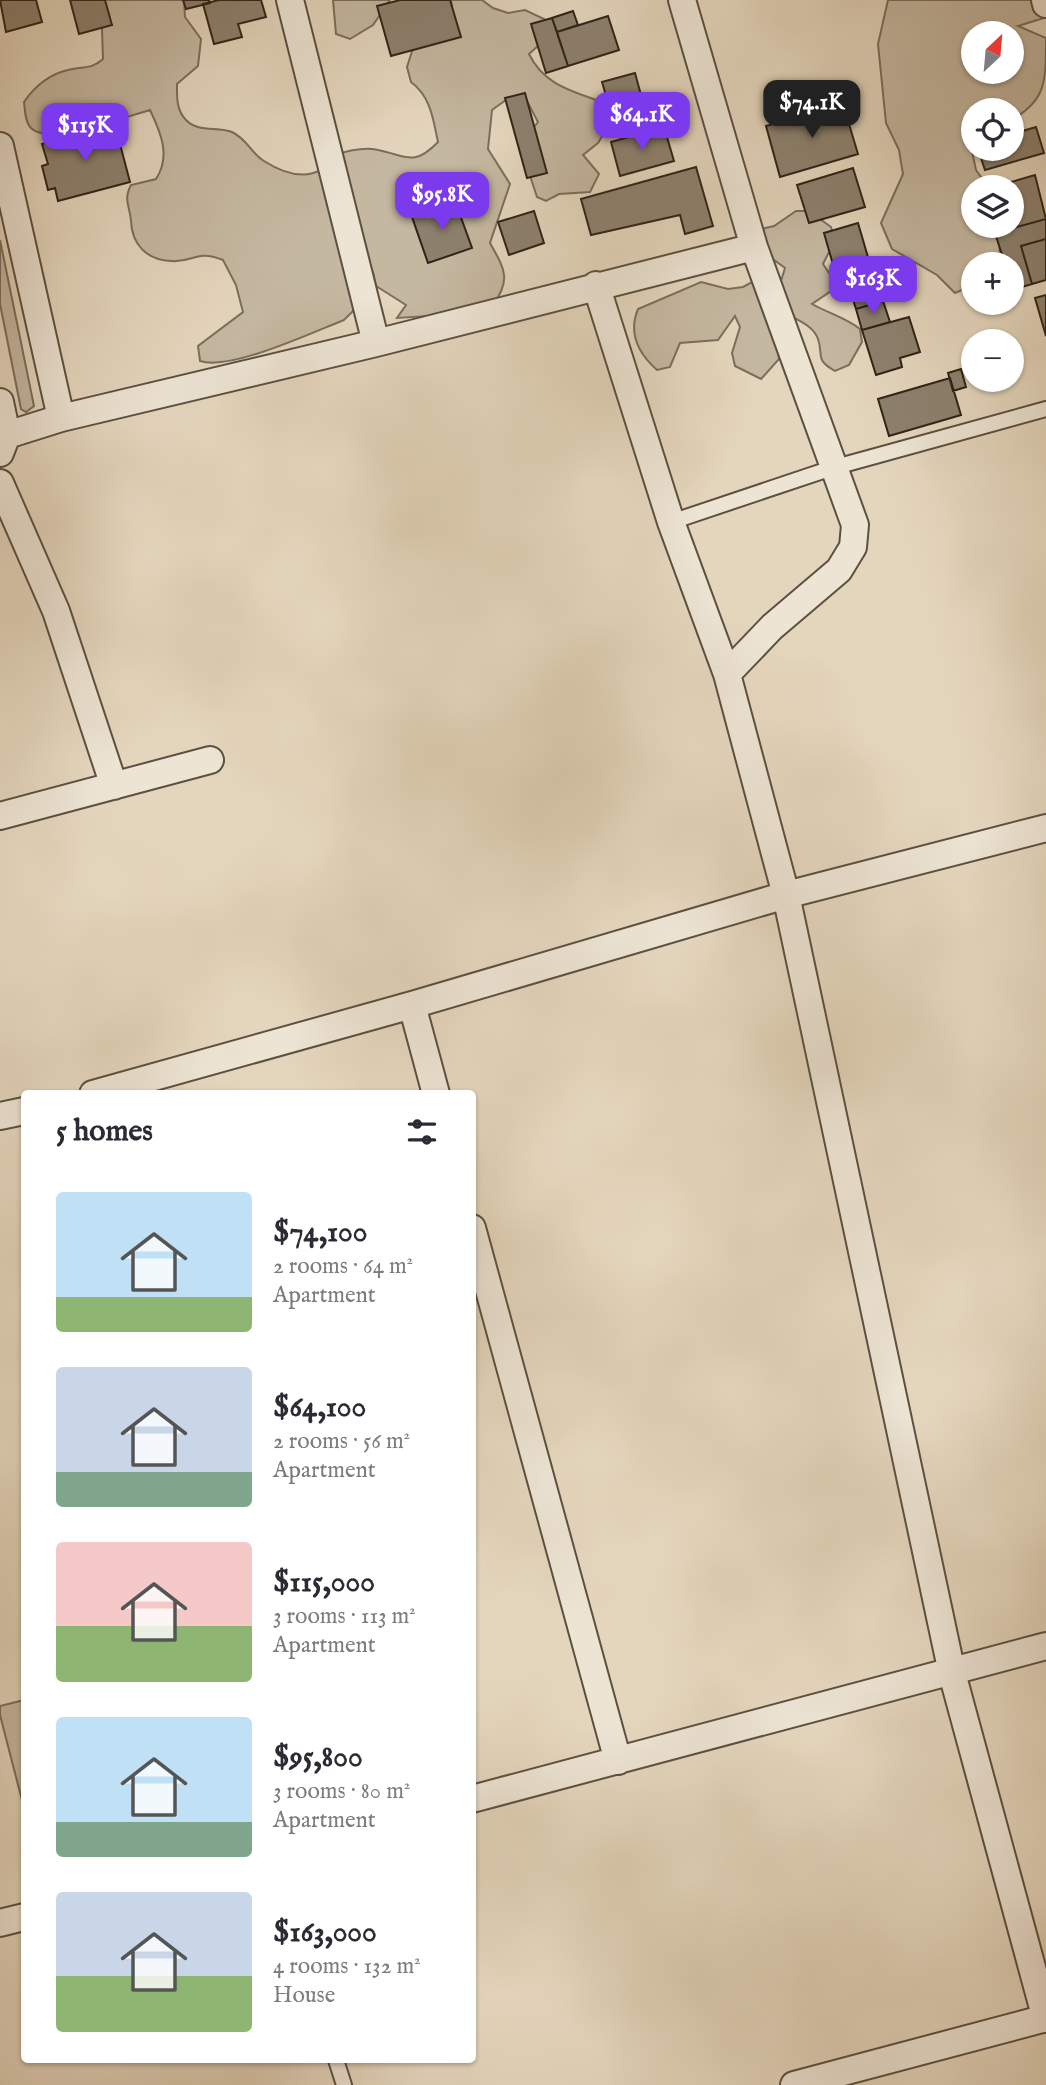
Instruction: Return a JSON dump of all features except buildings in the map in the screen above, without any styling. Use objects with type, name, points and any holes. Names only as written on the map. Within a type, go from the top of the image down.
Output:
[{"type":"street","points":[[290,0],[376,343]]},
{"type":"street","points":[[681,0],[754,247],[832,468],[855,525],[853,547],[839,570],[772,627],[727,674]]},
{"type":"street","points":[[0,146],[61,418]]},
{"type":"street","points":[[0,402],[4,444],[61,418],[376,343],[754,247]]},
{"type":"street","points":[[596,285],[671,522],[727,674],[786,895],[952,1674],[1046,2019],[805,2083]]},
{"type":"street","points":[[0,483],[56,611],[114,786]]},
{"type":"street","points":[[0,816],[210,760]]},
{"type":"street","points":[[107,1090],[412,1005],[786,895],[1046,828]]},
{"type":"street","points":[[412,1005],[435,1090]]},
{"type":"street","points":[[0,1116],[21,1112]]},
{"type":"street","points":[[476,1243],[618,1761]]},
{"type":"street","points":[[476,1798],[952,1674],[1046,1646]]},
{"type":"street","points":[[0,1923],[21,1918]]},
{"type":"lane","points":[[671,522],[832,468],[1046,409]]},
{"type":"lane","points":[[337,2063],[344,2085]]},
{"type":"shaded area","points":[[101,0],[184,0],[185,17],[201,39],[198,66],[177,84],[180,112],[196,127],[232,132],[242,138],[264,161],[293,174],[312,173],[328,164],[335,155],[362,149],[409,158],[422,155],[438,142],[427,102],[411,82],[407,67],[415,42],[455,26],[451,0],[482,0],[493,8],[508,13],[525,10],[544,19],[548,37],[529,54],[535,65],[560,86],[602,102],[610,123],[598,143],[583,155],[599,174],[590,192],[559,194],[546,201],[537,197],[520,145],[538,122],[527,101],[510,97],[492,110],[488,149],[510,184],[490,243],[504,274],[503,288],[493,305],[446,315],[397,318],[406,305],[376,286],[373,272],[362,264],[353,311],[344,320],[250,356],[213,363],[200,361],[198,346],[243,312],[236,285],[223,260],[200,256],[179,261],[162,260],[142,250],[134,237],[127,195],[131,185],[156,179],[163,162],[161,136],[150,110],[88,128],[53,134],[40,133],[31,128],[26,119],[24,102],[43,82],[55,74],[91,66],[103,59]]},
{"type":"shaded area","points":[[333,0],[390,0],[373,25],[350,39],[336,34]]},
{"type":"shaded area","points":[[888,0],[1046,0],[1044,18],[1024,24],[1024,21],[961,21],[961,84],[1024,84],[1024,29],[1046,38],[1042,88],[1032,105],[1024,112],[1024,98],[961,98],[961,161],[974,161],[980,175],[961,175],[961,238],[997,238],[1000,241],[1000,252],[961,252],[961,290],[955,293],[937,275],[892,249],[881,223],[903,174],[899,150],[886,123],[878,44]]},
{"type":"shaded area","points":[[796,211],[809,211],[831,227],[835,240],[823,264],[831,276],[834,289],[812,304],[860,329],[862,342],[849,365],[835,371],[828,367],[822,360],[814,331],[791,316],[777,344],[779,359],[761,379],[735,366],[732,353],[740,327],[735,316],[718,340],[680,343],[670,367],[657,370],[637,343],[634,326],[638,309],[701,282],[728,289],[743,287],[754,281],[781,281],[785,268],[774,260],[761,260],[761,229],[774,226]]},
{"type":"shaded area","points":[[0,240],[34,406],[26,412],[21,409],[0,304]]},
{"type":"shaded area","points":[[21,1701],[21,1796],[0,1715],[0,1706]]}]
